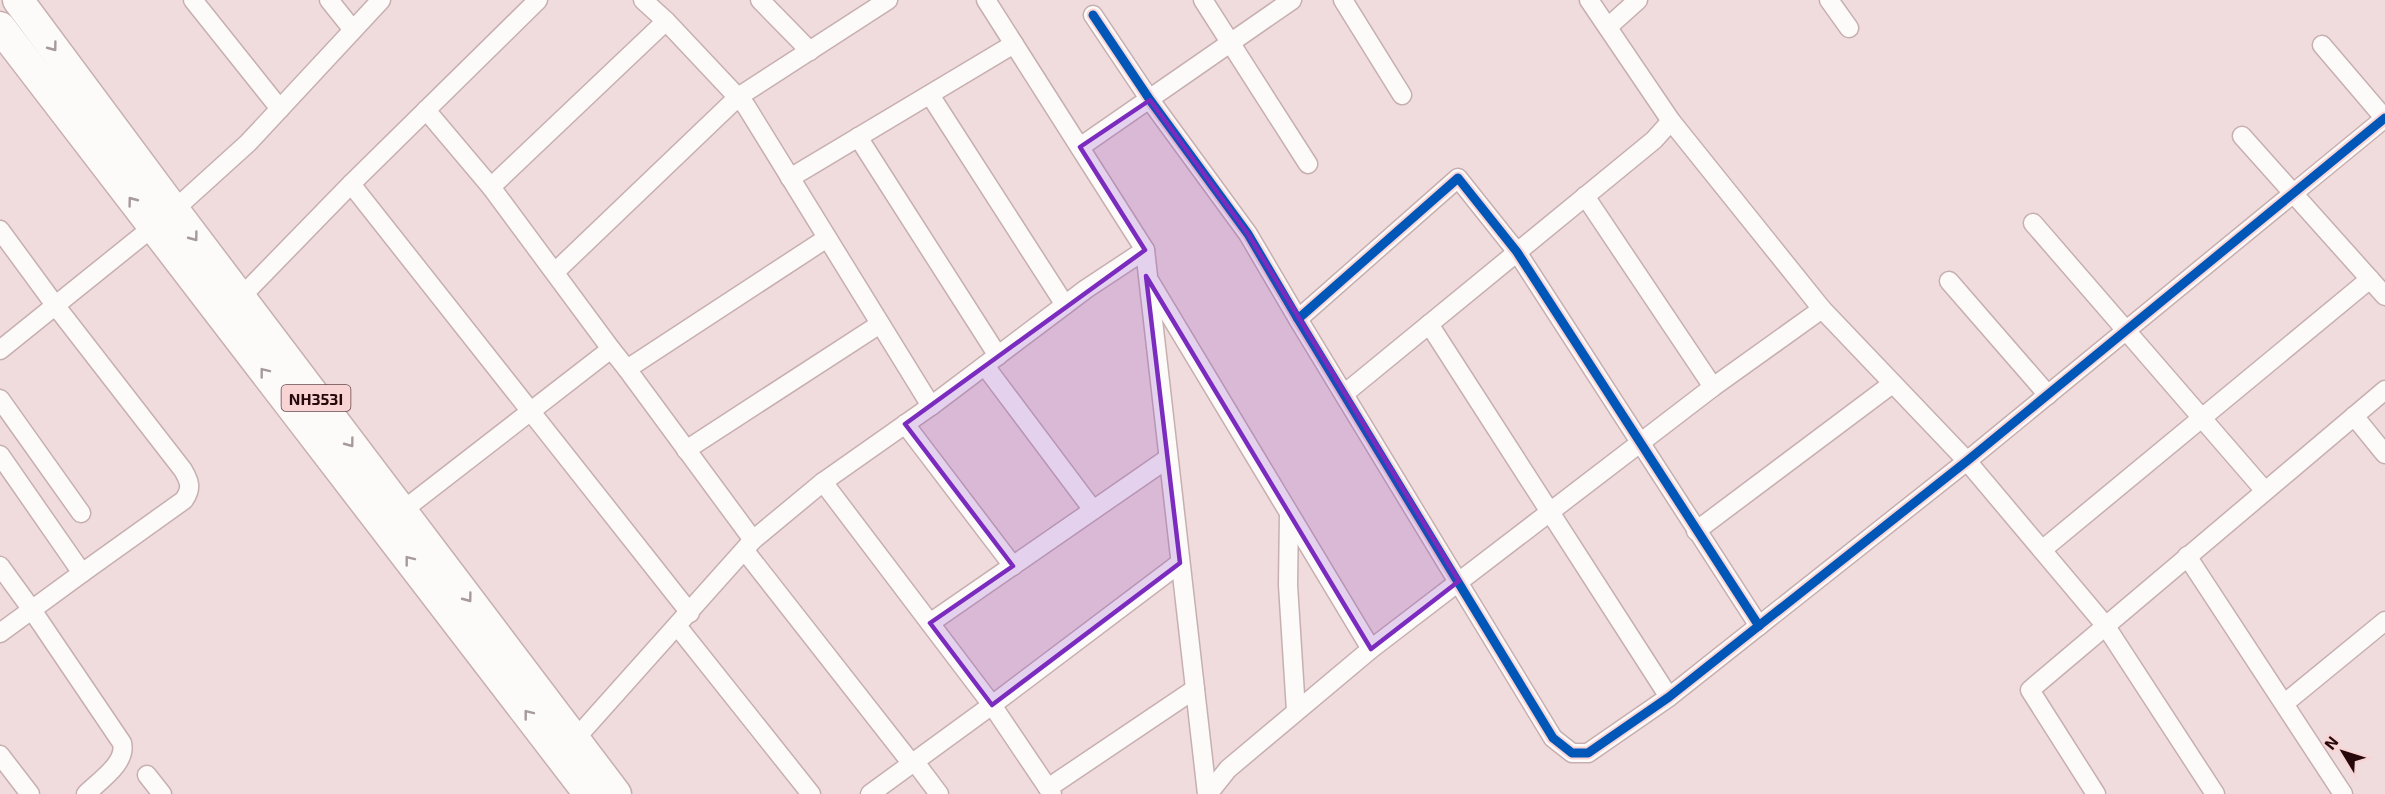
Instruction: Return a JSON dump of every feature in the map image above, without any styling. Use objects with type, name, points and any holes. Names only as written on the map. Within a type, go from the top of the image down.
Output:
[{"type":"highway","name":"NH353I","points":[[20,1],[164,219],[240,298],[402,511],[567,747],[589,794]]},
{"type":"highway","name":"NH353I","points":[[0,27],[164,219],[567,747],[616,794]]},
{"type":"street","points":[[193,0],[280,109]]},
{"type":"street","points":[[329,0],[353,30]]},
{"type":"street","points":[[0,350],[164,219],[248,143],[381,0]]},
{"type":"street","points":[[240,298],[351,184],[538,0]]},
{"type":"street","points":[[643,0],[666,21],[746,106],[931,406]]},
{"type":"street","points":[[760,0],[810,51]]},
{"type":"street","points":[[986,0],[1145,250],[1167,459],[1208,794]]},
{"type":"street","points":[[1203,0],[1308,164]]},
{"type":"street","points":[[1080,147],[1293,0]]},
{"type":"street","points":[[1344,0],[1402,95]]},
{"type":"street","points":[[1589,0],[1671,121],[1822,309],[1967,461],[2105,625],[2215,794]]},
{"type":"street","points":[[1608,27],[1638,0]]},
{"type":"street","points":[[1829,0],[1849,28]]},
{"type":"street","points":[[555,272],[738,97],[810,51],[878,2]]},
{"type":"street","points":[[1093,15],[1150,100],[1248,234],[1553,738],[1572,753],[1588,753],[1669,697],[1967,461],[2385,118],[2322,45]]},
{"type":"street","points":[[491,187],[666,21]]},
{"type":"street","points":[[790,178],[1014,44]]},
{"type":"street","points":[[930,95],[1065,305]]},
{"type":"street","points":[[426,110],[491,187],[555,272],[686,450],[749,545],[913,763],[939,794]]},
{"type":"street","points":[[1344,394],[1654,140],[1671,121]]},
{"type":"street","points":[[2242,136],[2295,192],[2385,296]]},
{"type":"street","points":[[858,137],[991,361],[1093,510]]},
{"type":"street","points":[[1298,319],[1458,178],[1517,252],[1759,626]]},
{"type":"street","points":[[351,184],[532,410],[812,794]]},
{"type":"street","points":[[1585,196],[1713,387]]},
{"type":"street","points":[[2033,223],[2265,491]]},
{"type":"street","points":[[0,230],[183,470],[190,490],[184,500],[0,633]]},
{"type":"street","points":[[627,369],[827,238]]},
{"type":"street","points":[[567,747],[684,620],[749,545],[823,482],[931,406],[1065,305],[1145,250]]},
{"type":"street","points":[[1147,278],[1371,649]]},
{"type":"street","points":[[2042,549],[2370,279]]},
{"type":"street","points":[[1949,281],[2048,395]]},
{"type":"street","points":[[1208,794],[1228,769],[1371,649],[1713,387],[1822,309]]},
{"type":"street","points":[[686,450],[880,324]]},
{"type":"street","points":[[1430,324],[1669,697]]},
{"type":"street","points":[[402,511],[611,348]]},
{"type":"street","points":[[1696,531],[1892,384]]},
{"type":"street","points":[[2096,794],[2030,690],[2385,390]]},
{"type":"street","points":[[0,399],[81,513]]},
{"type":"street","points":[[2354,416],[2385,454]]},
{"type":"street","points":[[905,424],[1013,566]]},
{"type":"street","points":[[0,455],[82,573]]},
{"type":"street","points":[[930,623],[1167,459]]},
{"type":"street","points":[[823,482],[992,705],[1050,791],[1195,689]]},
{"type":"street","points":[[1289,514],[1288,585],[1296,711]]},
{"type":"street","points":[[2187,556],[2343,794]]},
{"type":"street","points":[[870,794],[1180,563]]},
{"type":"street","points":[[0,566],[122,743],[124,751],[120,759],[86,794]]},
{"type":"street","points":[[2285,703],[2385,621]]},
{"type":"street","points":[[0,755],[30,794]]},
{"type":"street","points":[[147,775],[162,794]]},
{"type":"highlighted area","points":[[1150,100],[1248,234],[1459,581],[1371,649],[1146,276],[1180,563],[992,705],[930,623],[1013,566],[905,424],[1145,250],[1080,147]]},
{"type":"cycle path","points":[[1093,15],[1150,100],[1248,234],[1298,319],[1458,178],[1517,252],[1759,626]]},
{"type":"cycle path","points":[[1298,319],[1553,738],[1572,753],[1588,753],[1669,697],[1967,461],[2385,118]]}]
